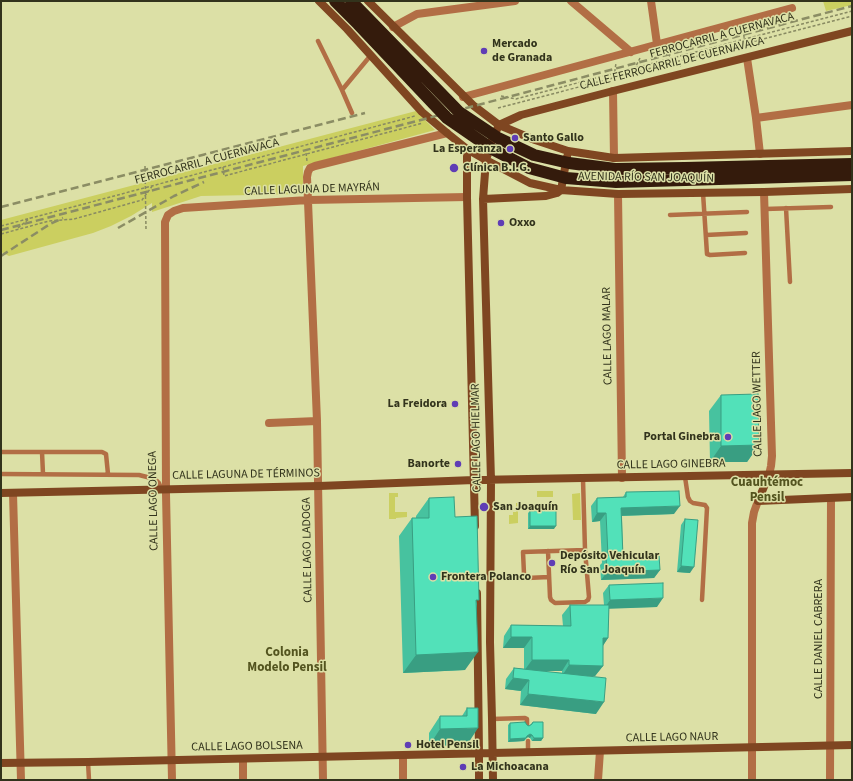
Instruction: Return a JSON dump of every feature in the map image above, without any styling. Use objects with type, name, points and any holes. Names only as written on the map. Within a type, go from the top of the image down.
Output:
[{"type":"highway","name":"AVENIDA RÍO SAN JOAQUÍN","points":[[335,1],[447,118],[492,149],[529,168],[566,178],[616,182],[685,174],[850,170]]},
{"type":"highway","name":"AVENIDA RÍO SAN JOAQUÍN","points":[[351,1],[459,112],[498,138],[534,155],[570,164],[685,174]]},
{"type":"street","name":"AVENIDA RÍO SAN JOAQUÍN","points":[[319,1],[347,29],[422,112],[446,133],[467,149],[530,183],[561,190],[618,194],[852,189]]},
{"type":"street","name":"AVENIDA RÍO SAN JOAQUÍN","points":[[368,1],[463,96],[499,125],[535,140],[568,151],[614,158],[852,151]]},
{"type":"street","points":[[371,56],[373,46],[383,35],[393,27],[417,14],[516,1]]},
{"type":"street","points":[[571,1],[631,52]]},
{"type":"street","points":[[651,1],[657,44]]},
{"type":"street","points":[[347,29],[358,27],[366,20],[374,7]]},
{"type":"street","name":"CALLE FERROCARRIL DE CUERNAVACA","points":[[463,96],[792,8]]},
{"type":"street","name":"CALLE FERROCARRIL DE CUERNAVACA","points":[[499,125],[521,115],[852,31]]},
{"type":"street","points":[[747,58],[760,154]]},
{"type":"street","points":[[613,91],[614,158]]},
{"type":"street","points":[[756,118],[852,105]]},
{"type":"street","name":"CALLE LAGO HIELMAR","points":[[493,780],[490,642],[491,480],[483,199],[486,160],[492,140],[499,125]]},
{"type":"street","points":[[308,200],[306,178],[310,168],[446,133]]},
{"type":"street","name":"CALLE LAGO HIELMAR","points":[[467,149],[476,535]]},
{"type":"street","points":[[483,199],[546,196],[557,193],[561,190],[568,151]]},
{"type":"street","name":"CALLE LAGO WETTER","points":[[752,780],[752,523],[754,512],[769,476],[772,456],[764,192]]},
{"type":"street","name":"CALLE LAGO MALAR","points":[[618,194],[622,478]]},
{"type":"street","name":"CALLE LAGUNA DE MAYRÁN","points":[[165,222],[168,215],[183,208],[308,200],[467,197]]},
{"type":"street","name":"CALLE LAGO LADOGA","points":[[308,200],[319,486],[324,780]]},
{"type":"street","name":"CALLE LAGO ONEGA","points":[[165,222],[163,488],[172,780]]},
{"type":"street","points":[[269,424],[317,421]]},
{"type":"street","name":"CALLE LAGO GINEBRA","points":[[491,480],[852,474]]},
{"type":"street","name":"CALLE LAGUNA DE TÉRMINOS","points":[[1,492],[13,493],[163,488],[319,486],[491,480]]},
{"type":"street","points":[[13,493],[21,780]]},
{"type":"street","points":[[758,501],[852,497]]},
{"type":"street","name":"CALLE DANIEL CABRERA","points":[[830,780],[831,498]]},
{"type":"street","points":[[476,582],[479,780]]},
{"type":"street","name":"CALLE LAGO NAUR","points":[[493,753],[852,746]]},
{"type":"street","points":[[598,780],[600,751]]},
{"type":"street","name":"CALLE LAGO BOLSENA","points":[[1,763],[493,753]]},
{"type":"street","points":[[403,756],[404,780]]},
{"type":"street","points":[[243,759],[244,780]]},
{"type":"lane","points":[[318,41],[352,113]]},
{"type":"lane","points":[[342,90],[371,56]]},
{"type":"lane","points":[[704,193],[708,255],[745,253]]},
{"type":"lane","points":[[765,209],[831,207]]},
{"type":"lane","points":[[786,208],[790,282]]},
{"type":"lane","points":[[670,215],[747,212]]},
{"type":"lane","points":[[706,235],[746,233]]},
{"type":"lane","points":[[1,452],[102,452],[106,454],[108,474]]},
{"type":"lane","points":[[42,452],[43,474]]},
{"type":"lane","points":[[1,474],[140,475],[157,480],[163,488]]},
{"type":"lane","points":[[685,477],[688,497],[690,500],[693,503],[705,506],[707,508],[702,600]]},
{"type":"lane","points":[[548,551],[550,598],[553,602],[585,602],[588,600],[583,479]]},
{"type":"lane","points":[[549,577],[526,578],[524,574],[523,552],[585,550]]},
{"type":"lane","points":[[492,719],[525,718],[527,719],[527,725]]},
{"type":"lane","points":[[528,741],[528,753]]},
{"type":"lane","points":[[88,762],[89,780]]},
{"type":"path","name":"FERROCARRIL A CUERNAVACA","points":[[500,96],[516,99],[852,11]]},
{"type":"path","points":[[498,108],[852,16]]},
{"type":"path","points":[[742,22],[747,58]]},
{"type":"path","points":[[657,44],[688,73]]},
{"type":"path","points":[[632,74],[645,48]]},
{"type":"path","points":[[614,78],[617,56]]},
{"type":"path","name":"FERROCARRIL A CUERNAVACA","points":[[1,226],[418,115]]},
{"type":"path","points":[[223,167],[224,176],[425,122]]},
{"type":"path","points":[[145,166],[146,230]]},
{"type":"path","points":[[1,234],[49,221],[74,218],[142,200],[153,185]]},
{"type":"path","points":[[16,230],[31,218]]},
{"type":"shaded area","points":[[823,1],[852,1],[852,5],[826,11]]},
{"type":"shaded area","points":[[416,111],[435,130],[303,166],[303,194],[201,196],[152,212],[152,203],[131,216],[93,233],[9,256],[1,252],[1,220]]},
{"type":"shaded area","points":[[537,491],[553,491],[553,497],[537,497]]},
{"type":"shaded area","points":[[389,493],[398,493],[398,497],[395,497],[395,512],[407,512],[407,517],[389,519]]},
{"type":"shaded area","points":[[580,493],[581,520],[573,520],[572,494]]},
{"type":"shaded area","points":[[516,503],[518,503],[518,523],[509,524],[509,515],[513,515],[513,512],[516,512]]},
{"type":"building","points":[[758,394],[759,445],[721,446],[721,395]]},
{"type":"building","points":[[679,491],[680,506],[621,508],[623,556],[659,555],[660,570],[607,572],[606,556],[608,556],[606,513],[597,513],[597,498],[626,497],[626,492]]},
{"type":"building","points":[[454,497],[455,517],[477,516],[479,600],[476,600],[478,652],[416,655],[412,518],[429,518],[429,498]]},
{"type":"building","points":[[556,510],[556,526],[530,526],[530,511]]},
{"type":"building","points":[[685,519],[698,520],[694,567],[681,566]]},
{"type":"building","points":[[663,583],[663,598],[610,600],[609,585]]},
{"type":"building","points":[[570,605],[609,605],[608,638],[603,638],[603,666],[569,665],[569,660],[532,660],[532,637],[511,637],[511,625],[571,626]]},
{"type":"building","points":[[514,668],[606,678],[604,702],[528,694],[529,680],[513,678]]},
{"type":"building","points":[[467,708],[478,708],[478,728],[440,729],[440,716],[467,716]]},
{"type":"building","points":[[525,722],[529,726],[533,722],[543,722],[543,738],[534,738],[530,734],[526,738],[510,739],[510,723]]},
{"type":"railway","points":[[1,230],[852,6]]},
{"type":"railway","points":[[1,207],[365,113]]},
{"type":"railway","points":[[118,228],[174,196],[204,182]]},
{"type":"railway","points":[[1,256],[50,224],[63,218]]},
{"type":"place","name":"Mercado de Granada","points":[[484,51]]},
{"type":"place","name":"Santo Gallo","points":[[515,138]]},
{"type":"place","name":"La Esperanza","points":[[510,149]]},
{"type":"place","name":"Clínica B.I.G.","points":[[454,168]]},
{"type":"place","name":"Oxxo","points":[[501,223]]},
{"type":"place","name":"La Freidora","points":[[455,404]]},
{"type":"place","name":"Portal Ginebra","points":[[728,437]]},
{"type":"place","name":"Banorte","points":[[458,464]]},
{"type":"place","name":"San Joaquín","points":[[484,507]]},
{"type":"place","name":"Depósito Vehicular Río San Joaquín","points":[[552,563]]},
{"type":"place","name":"Frontera Polanco","points":[[433,577]]},
{"type":"place","name":"Hotel Pensil","points":[[408,745]]},
{"type":"place","name":"La Michoacana","points":[[463,767]]},
{"type":"district","name":"Cuauhtémoc Pensil","points":[[767,490]]},
{"type":"district","name":"Colonia Modelo Pensil","points":[[287,660]]}]
